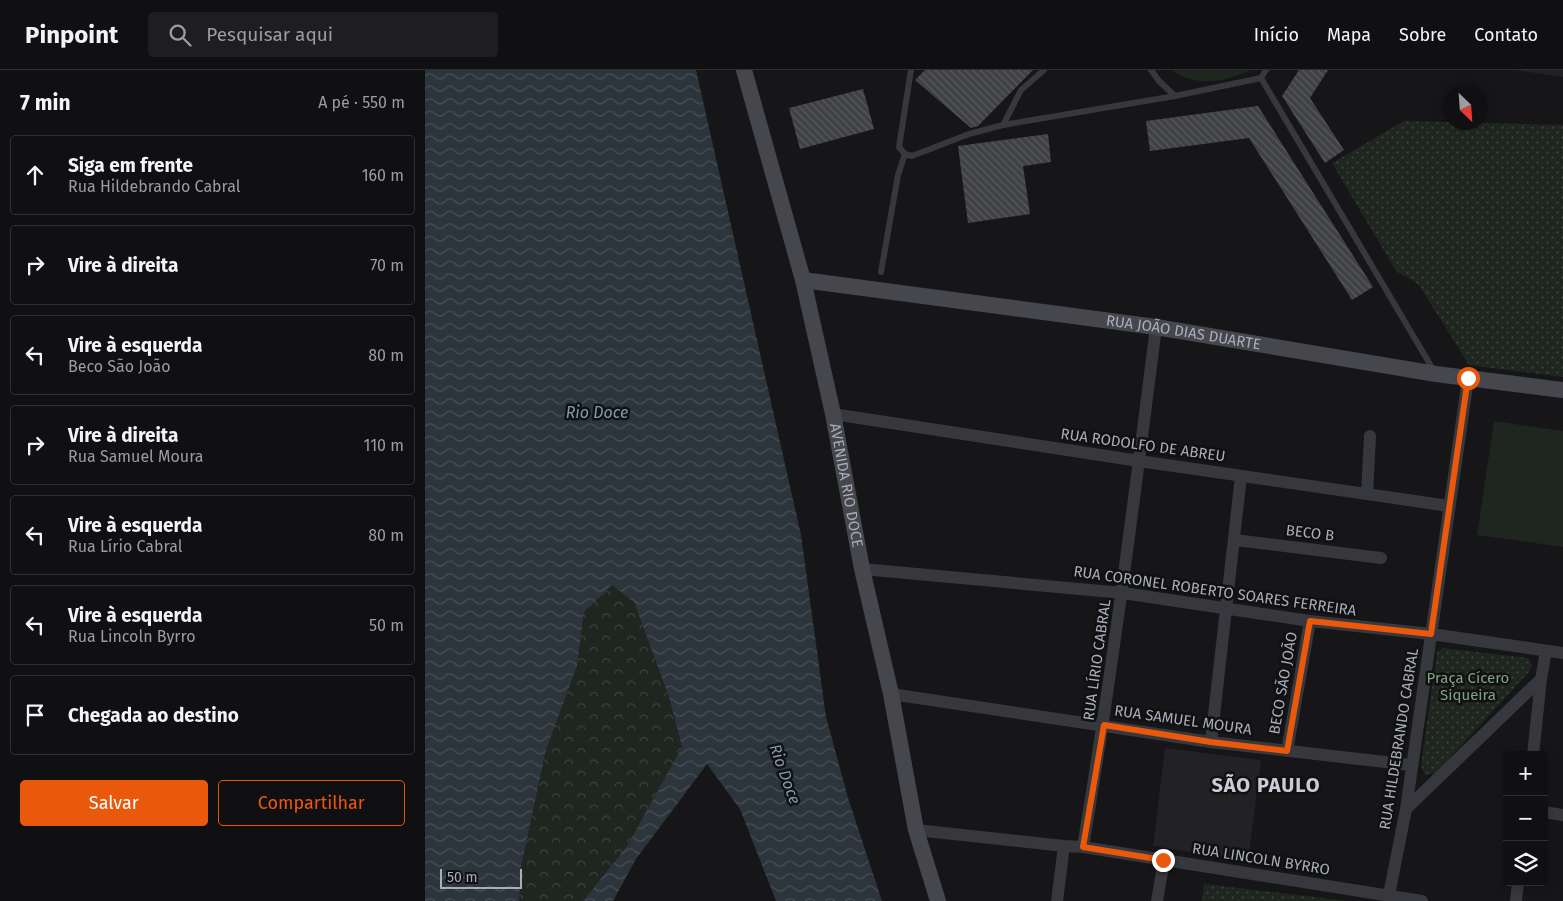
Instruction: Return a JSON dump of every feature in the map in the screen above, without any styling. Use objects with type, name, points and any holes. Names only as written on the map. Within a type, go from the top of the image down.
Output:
[{"type":"street","name":"AVENIDA RIO DOCE","points":[[744,70],[803,280],[833,414],[862,569],[891,694],[916,830],[938,901]]},
{"type":"street","name":"RUA JOÃO DIAS DUARTE","points":[[803,280],[1156,327],[1436,374],[1563,390]]},
{"type":"street","name":"RUA LÍRIO CABRAL","points":[[1083,847],[1104,725],[1123,593],[1156,327]]},
{"type":"street","name":"RUA HILDEBRANDO CABRAL","points":[[1389,896],[1406,809],[1468,378]]},
{"type":"street","name":"RUA RODOLFO DE ABREU","points":[[833,414],[1139,462],[1449,506]]},
{"type":"street","points":[[1367,494],[1370,436]]},
{"type":"street","points":[[1211,742],[1241,476]]},
{"type":"street","name":"BECO B","points":[[1235,540],[1381,558]]},
{"type":"street","name":"RUA CORONEL ROBERTO SOARES FERREIRA","points":[[862,569],[1123,593],[1310,621],[1431,634],[1563,653]]},
{"type":"street","name":"BECO SÃO JOÃO","points":[[1287,751],[1310,621]]},
{"type":"street","points":[[1533,751],[1546,651]]},
{"type":"street","points":[[1406,809],[1541,679]]},
{"type":"street","name":"RUA SAMUEL MOURA","points":[[891,694],[1211,742],[1411,765]]},
{"type":"street","points":[[1548,813],[1563,815]]},
{"type":"street","name":"RUA LINCOLN BYRRO","points":[[916,830],[1083,847],[1422,901]]},
{"type":"street","points":[[1057,901],[1064,846]]},
{"type":"street","points":[[1157,901],[1163,860]]},
{"type":"street","points":[[1516,901],[1518,886]]},
{"type":"lane","points":[[911,70],[899,147],[905,154],[912,156],[969,134],[1003,125],[1175,96],[1261,78],[1266,70]]},
{"type":"lane","points":[[1003,125],[1021,90],[1044,70]]},
{"type":"lane","points":[[1151,70],[1159,81],[1175,96]]},
{"type":"lane","points":[[1261,78],[1436,374]]},
{"type":"lane","points":[[881,272],[898,175],[905,154]]},
{"type":"shaded area","points":[[1515,70],[1563,70],[1563,77]]},
{"type":"shaded area","points":[[1165,748],[1261,760],[1248,861],[1153,846]]},
{"type":"green space","points":[[1172,70],[1250,70],[1231,78],[1200,81],[1181,76]]},
{"type":"green space","points":[[1404,121],[1443,122],[1443,130],[1488,130],[1488,123],[1563,125],[1563,377],[1469,365],[1421,288],[1415,282],[1396,271],[1332,163]]},
{"type":"green space","points":[[1494,421],[1563,431],[1563,547],[1477,535]]},
{"type":"green space","points":[[612,584],[634,602],[669,697],[682,747],[627,846],[583,901],[519,901],[521,867],[546,750],[577,666],[584,612]]},
{"type":"green space","name":"Praça Cícero Siqueira","points":[[1443,648],[1528,658],[1532,666],[1529,672],[1436,773],[1425,775],[1421,766],[1437,652]]},
{"type":"green space","points":[[1204,884],[1347,901],[1202,901]]},
{"type":"water","name":"Rio Doce","points":[[425,70],[696,70],[801,535],[826,717],[848,798],[882,901],[776,901],[740,809],[707,764],[636,859],[613,901],[583,901],[627,846],[682,747],[669,697],[634,602],[612,585],[584,612],[577,666],[546,750],[521,867],[519,901],[425,901]]},
{"type":"building","points":[[925,70],[1033,70],[978,126],[971,128],[915,80]]},
{"type":"building","points":[[1299,70],[1328,70],[1310,98],[1344,150],[1325,163],[1282,96]]},
{"type":"building","points":[[863,89],[874,129],[800,149],[789,108]]},
{"type":"building","points":[[1258,106],[1373,287],[1352,300],[1249,138],[1150,151],[1146,121]]},
{"type":"building","points":[[1048,134],[1051,162],[1023,166],[1030,214],[968,223],[958,146]]},
{"type":"district","name":"SÃO PAULO","points":[[1266,785]]},
{"type":"route","points":[[1163,860],[1083,847],[1104,725],[1211,742],[1287,751],[1310,621],[1431,634],[1468,378]]}]
